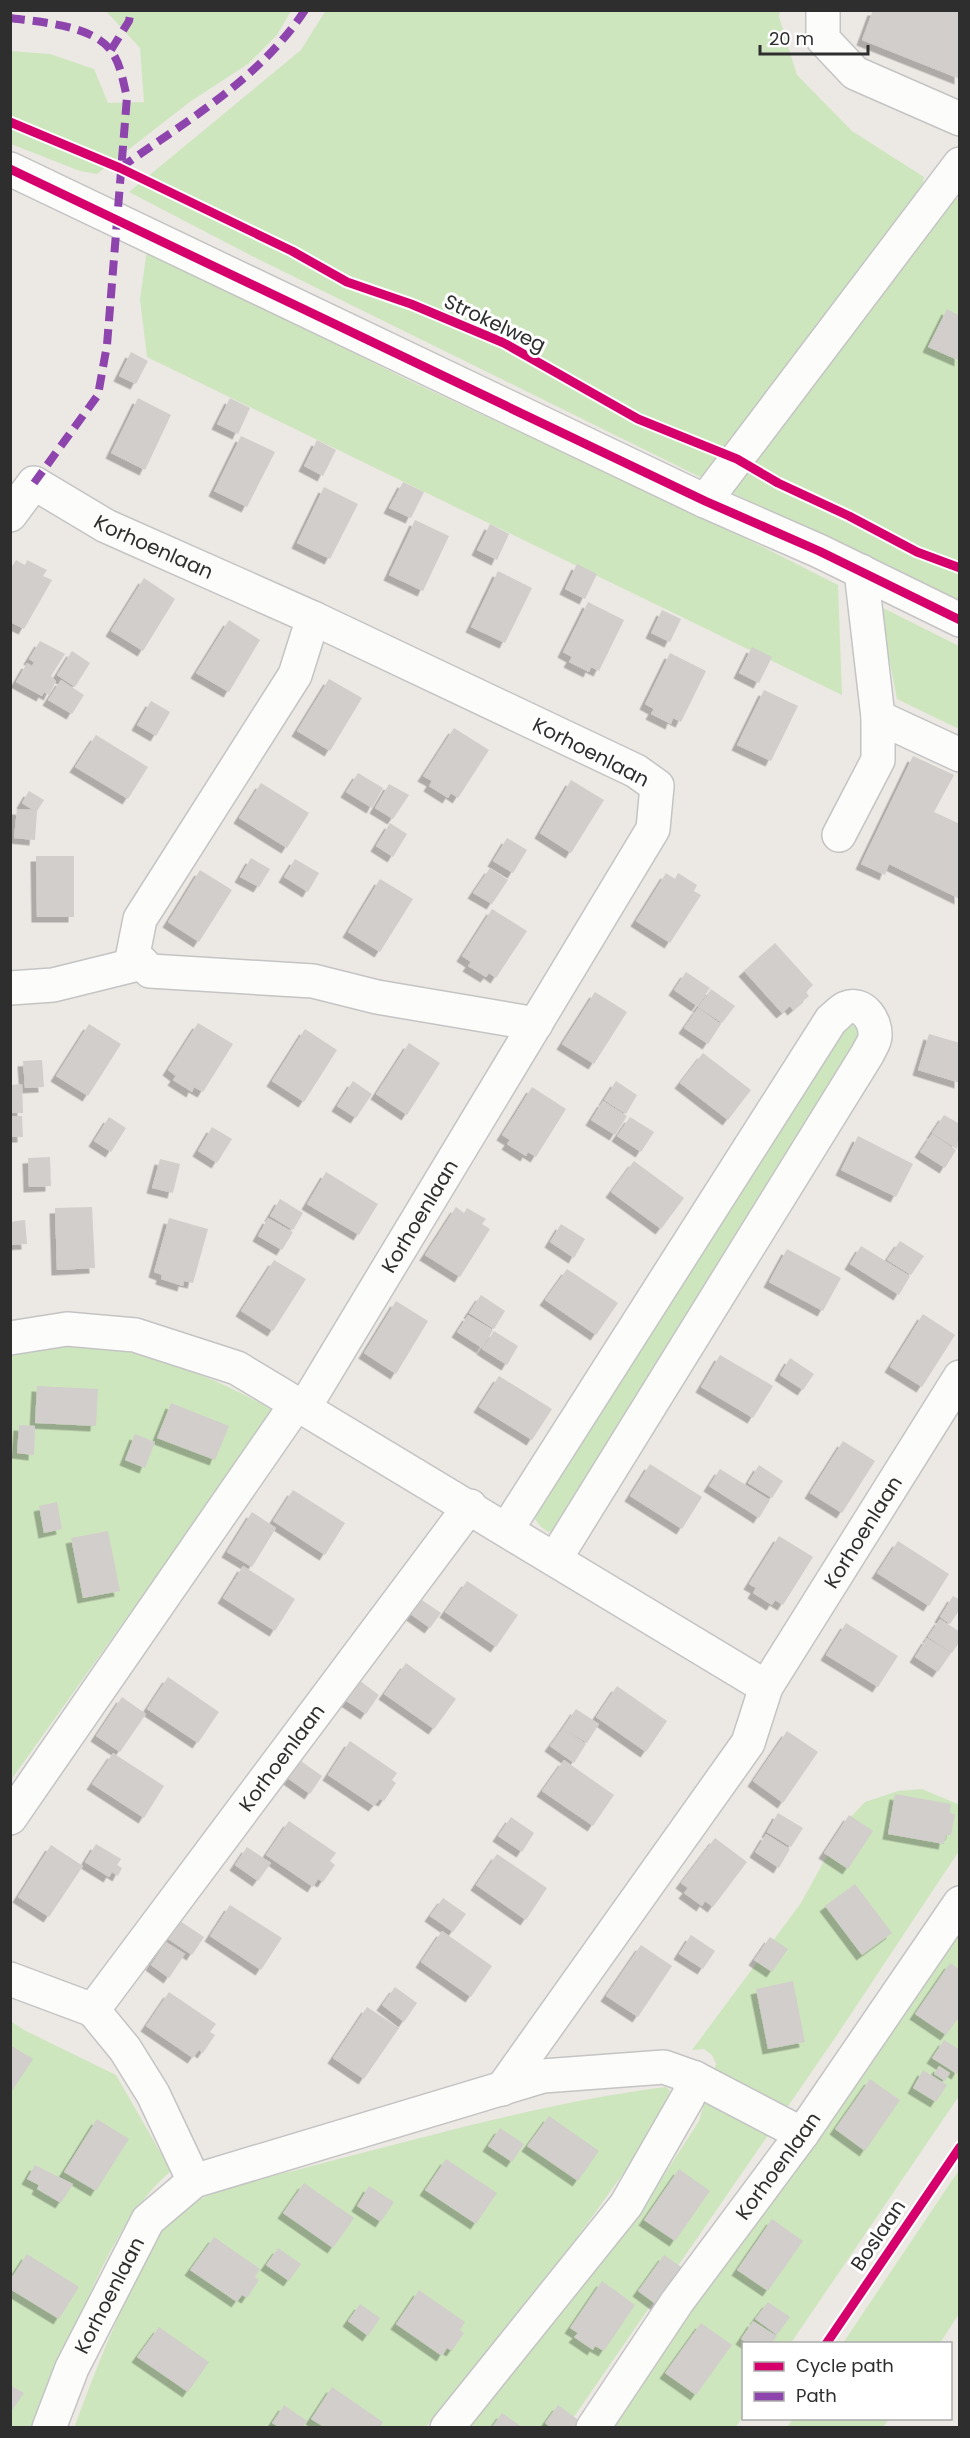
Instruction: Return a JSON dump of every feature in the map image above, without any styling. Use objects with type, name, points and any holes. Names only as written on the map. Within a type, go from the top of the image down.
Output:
[{"type":"street","points":[[823,10],[823,39],[855,73],[960,119]]},
{"type":"street","points":[[705,501],[960,164]]},
{"type":"street","points":[[10,169],[705,501],[861,571],[960,620]]},
{"type":"street","name":"Korhoenlaan","points":[[10,515],[34,483],[106,526],[313,618],[636,771],[657,786],[653,829],[536,1024],[300,1406],[10,1818]]},
{"type":"street","points":[[839,835],[878,760],[878,717],[861,571]]},
{"type":"street","points":[[313,618],[296,675],[140,919],[133,954],[150,971],[313,981],[377,997],[536,1024]]},
{"type":"street","points":[[878,717],[960,755]]},
{"type":"street","points":[[10,988],[52,985],[142,963]]},
{"type":"street","points":[[507,1529],[831,1020],[845,1008],[856,1007],[869,1014],[875,1026],[875,1039],[868,1053],[555,1559]]},
{"type":"street","points":[[10,1338],[67,1329],[135,1335],[237,1368],[470,1506],[766,1688]]},
{"type":"street","name":"Korhoenlaan","points":[[502,2089],[748,1743],[766,1688],[960,1377]]},
{"type":"street","name":"Korhoenlaan","points":[[93,2010],[470,1506]]},
{"type":"street","name":"Korhoenlaan","points":[[593,2427],[677,2301],[802,2134],[960,1903]]},
{"type":"street","points":[[10,1979],[93,2010],[125,2049],[153,2094],[194,2181]]},
{"type":"street","name":"Korhoenlaan","points":[[50,2427],[72,2368],[148,2220],[194,2181],[543,2076],[664,2067],[696,2078],[802,2134]]},
{"type":"street","points":[[447,2427],[626,2205],[688,2097],[696,2078]]},
{"type":"green space","points":[[326,10],[780,11],[779,17],[797,75],[852,131],[924,177],[920,200],[704,479],[252,256],[129,192],[301,50]]},
{"type":"green space","points":[[106,11],[291,11],[277,35],[248,64],[191,101],[97,174],[80,171],[11,144],[11,51],[50,54],[94,69],[108,103],[144,102],[140,48]]},
{"type":"green space","points":[[944,199],[959,199],[959,605],[729,491]]},
{"type":"green space","points":[[147,250],[406,379],[747,539],[838,585],[842,695],[147,357],[140,299]]},
{"type":"green space","points":[[879,606],[959,646],[959,729],[897,699]]},
{"type":"green space","points":[[848,1022],[863,1033],[556,1530],[548,1532],[535,1519],[540,1505]]},
{"type":"green space","points":[[82,1344],[132,1353],[181,1368],[229,1387],[274,1411],[11,1780],[11,1347]]},
{"type":"green space","points":[[922,1789],[960,1805],[959,1851],[837,2035],[567,2427],[465,2428],[655,2189],[699,2121],[716,2064],[712,2055],[704,2049],[692,2050],[801,1903],[845,1823],[865,1802],[898,1791]]},
{"type":"green space","points":[[959,1914],[959,2096],[792,2342],[742,2342],[742,2418],[736,2427],[611,2428],[871,2048]]},
{"type":"green space","points":[[10,2021],[116,2075],[171,2171],[148,2195],[108,2256],[77,2326],[39,2427],[11,2427]]},
{"type":"green space","points":[[665,2087],[670,2090],[665,2104],[652,2132],[635,2158],[541,2284],[426,2427],[74,2428],[115,2325],[153,2245],[169,2220],[187,2206],[243,2184],[448,2131],[578,2101]]},
{"type":"green space","points":[[959,2170],[959,2314],[941,2342],[844,2342]]},
{"type":"green space","points":[[792,2420],[888,2420],[883,2427],[787,2427]]},
{"type":"building","points":[[873,10],[960,10],[960,79],[862,40]]},
{"type":"building","points":[[947,309],[960,316],[960,361],[928,347]]},
{"type":"building","points":[[131,352],[148,361],[136,384],[119,376]]},
{"type":"building","points":[[138,398],[171,415],[145,470],[111,453]]},
{"type":"building","points":[[230,398],[250,408],[238,434],[217,424]]},
{"type":"building","points":[[241,436],[275,452],[247,507],[214,491]]},
{"type":"building","points":[[317,440],[336,450],[323,476],[304,466]]},
{"type":"building","points":[[403,482],[424,492],[411,518],[389,508]]},
{"type":"building","points":[[324,487],[358,504],[330,559],[297,543]]},
{"type":"building","points":[[415,520],[449,536],[423,591],[389,575]]},
{"type":"building","points":[[490,524],[509,534],[497,560],[477,550]]},
{"type":"building","points":[[16,560],[25,565],[27,560],[47,570],[43,576],[52,580],[24,629],[10,622],[10,570]]},
{"type":"building","points":[[577,564],[597,574],[585,599],[565,589]]},
{"type":"building","points":[[498,571],[532,588],[505,643],[471,627]]},
{"type":"building","points":[[144,578],[175,599],[143,651],[111,631]]},
{"type":"building","points":[[588,602],[624,620],[599,671],[591,667],[589,672],[569,662],[572,657],[563,652]]},
{"type":"building","points":[[662,610],[681,619],[670,642],[651,633]]},
{"type":"building","points":[[229,620],[260,640],[229,692],[196,673]]},
{"type":"building","points":[[40,641],[65,654],[51,676],[56,681],[49,695],[44,692],[42,696],[16,682],[27,663],[32,666],[34,662],[29,659]]},
{"type":"building","points":[[752,647],[772,657],[759,683],[739,673]]},
{"type":"building","points":[[72,651],[90,663],[75,687],[57,675]]},
{"type":"building","points":[[670,653],[706,671],[681,722],[673,718],[671,724],[651,714],[654,709],[645,704]]},
{"type":"building","points":[[329,679],[362,698],[330,751],[297,731]]},
{"type":"building","points":[[61,680],[84,695],[72,714],[48,700]]},
{"type":"building","points":[[764,690],[798,706],[771,761],[737,745]]},
{"type":"building","points":[[151,701],[170,712],[156,736],[137,725]]},
{"type":"building","points":[[454,728],[489,750],[458,798],[451,793],[448,798],[429,786],[432,781],[423,776]]},
{"type":"building","points":[[96,735],[148,767],[128,799],[75,767]]},
{"type":"building","points":[[913,756],[954,775],[934,812],[960,824],[960,899],[889,864],[885,875],[861,864]]},
{"type":"building","points":[[358,773],[383,788],[372,808],[346,792]]},
{"type":"building","points":[[571,780],[604,800],[571,853],[540,833]]},
{"type":"building","points":[[261,783],[309,813],[287,848],[239,818]]},
{"type":"building","points":[[389,784],[409,795],[393,819],[375,808]]},
{"type":"building","points":[[29,791],[44,800],[37,811],[35,840],[14,838],[17,809],[33,810],[22,803]]},
{"type":"building","points":[[390,823],[407,834],[393,857],[376,846]]},
{"type":"building","points":[[507,838],[527,850],[513,873],[493,861]]},
{"type":"building","points":[[36,856],[74,856],[74,917],[37,917]]},
{"type":"building","points":[[251,858],[270,869],[259,887],[240,877]]},
{"type":"building","points":[[295,859],[319,873],[308,892],[284,877]]},
{"type":"building","points":[[490,868],[508,880],[492,904],[473,893]]},
{"type":"building","points":[[200,870],[232,890],[199,942],[168,922]]},
{"type":"building","points":[[666,873],[675,879],[678,873],[697,885],[694,891],[701,895],[670,943],[636,921]]},
{"type":"building","points":[[380,879],[413,899],[380,952],[348,932]]},
{"type":"building","points":[[492,909],[527,931],[496,978],[489,973],[486,977],[468,966],[471,962],[462,956]]},
{"type":"building","points":[[775,943],[813,985],[806,992],[809,996],[793,1010],[790,1006],[782,1013],[744,971]]},
{"type":"building","points":[[686,972],[710,988],[697,1006],[674,990]]},
{"type":"building","points":[[711,989],[735,1006],[722,1023],[698,1007]]},
{"type":"building","points":[[595,992],[627,1012],[594,1064],[562,1044]]},
{"type":"building","points":[[698,1008],[721,1024],[708,1044],[684,1028]]},
{"type":"building","points":[[198,1023],[233,1044],[203,1092],[194,1087],[192,1092],[173,1080],[176,1076],[168,1070]]},
{"type":"building","points":[[89,1024],[121,1044],[88,1096],[56,1076]]},
{"type":"building","points":[[305,1029],[337,1050],[304,1102],[272,1081]]},
{"type":"building","points":[[929,1034],[960,1043],[960,1083],[918,1070]]},
{"type":"building","points":[[409,1043],[440,1063],[407,1115],[376,1094]]},
{"type":"building","points":[[703,1053],[751,1090],[728,1120],[680,1083]]},
{"type":"building","points":[[42,1060],[44,1087],[25,1088],[23,1061]]},
{"type":"building","points":[[353,1081],[372,1094],[356,1118],[337,1106]]},
{"type":"building","points":[[616,1081],[637,1095],[626,1114],[604,1100]]},
{"type":"building","points":[[22,1084],[23,1113],[10,1113],[10,1085]]},
{"type":"building","points":[[532,1087],[566,1109],[536,1157],[528,1152],[526,1156],[507,1144],[510,1140],[502,1135]]},
{"type":"building","points":[[603,1101],[627,1116],[615,1135],[591,1120]]},
{"type":"building","points":[[944,1115],[960,1124],[957,1149],[932,1133]]},
{"type":"building","points":[[10,1116],[22,1116],[23,1137],[10,1137]]},
{"type":"building","points":[[109,1117],[126,1128],[111,1152],[94,1141]]},
{"type":"building","points":[[630,1117],[654,1132],[641,1152],[617,1136]]},
{"type":"building","points":[[212,1127],[232,1139],[217,1163],[198,1151]]},
{"type":"building","points":[[932,1134],[956,1150],[945,1168],[920,1152]]},
{"type":"building","points":[[858,1136],[913,1164],[896,1197],[841,1170]]},
{"type":"building","points":[[50,1157],[51,1186],[29,1187],[28,1158]]},
{"type":"building","points":[[160,1159],[180,1164],[173,1193],[152,1188]]},
{"type":"building","points":[[634,1161],[684,1198],[661,1229],[611,1192]]},
{"type":"building","points":[[326,1172],[378,1204],[359,1235],[307,1204]]},
{"type":"building","points":[[280,1199],[303,1213],[293,1230],[270,1216]]},
{"type":"building","points":[[92,1207],[95,1268],[57,1270],[55,1208]]},
{"type":"building","points":[[456,1207],[464,1213],[467,1208],[486,1219],[482,1224],[490,1229],[460,1277],[425,1255]]},
{"type":"building","points":[[169,1218],[208,1229],[193,1283],[184,1281],[183,1286],[161,1279],[162,1275],[154,1272]]},
{"type":"building","points":[[268,1218],[293,1232],[282,1250],[258,1236]]},
{"type":"building","points":[[25,1220],[27,1244],[10,1245],[10,1222]]},
{"type":"building","points":[[561,1224],[585,1239],[574,1258],[550,1242]]},
{"type":"building","points":[[900,1241],[924,1256],[911,1275],[887,1260]]},
{"type":"building","points":[[861,1246],[910,1276],[899,1295],[850,1264]]},
{"type":"building","points":[[787,1249],[841,1278],[823,1311],[769,1282]]},
{"type":"building","points":[[274,1260],[306,1279],[273,1331],[241,1311]]},
{"type":"building","points":[[567,1269],[618,1303],[596,1335],[545,1300]]},
{"type":"building","points":[[481,1295],[505,1311],[494,1329],[469,1313]]},
{"type":"building","points":[[396,1301],[428,1321],[396,1374],[364,1353]]},
{"type":"building","points":[[923,1314],[955,1335],[922,1387],[890,1367]]},
{"type":"building","points":[[468,1315],[493,1330],[482,1348],[457,1332]]},
{"type":"building","points":[[494,1331],[518,1346],[507,1365],[482,1349]]},
{"type":"building","points":[[720,1355],[773,1386],[753,1418],[701,1387]]},
{"type":"building","points":[[790,1358],[814,1374],[803,1390],[780,1375]]},
{"type":"building","points":[[499,1376],[552,1409],[532,1440],[479,1407]]},
{"type":"building","points":[[37,1386],[98,1389],[96,1426],[35,1423]]},
{"type":"building","points":[[171,1403],[229,1426],[215,1460],[157,1438]]},
{"type":"building","points":[[19,1425],[35,1426],[34,1455],[17,1453]]},
{"type":"building","points":[[135,1434],[155,1442],[145,1468],[125,1460]]},
{"type":"building","points":[[843,1441],[875,1461],[842,1513],[810,1493]]},
{"type":"building","points":[[650,1464],[702,1497],[682,1529],[630,1496]]},
{"type":"building","points":[[759,1465],[783,1481],[772,1498],[748,1483]]},
{"type":"building","points":[[720,1469],[770,1500],[759,1518],[709,1486]]},
{"type":"building","points":[[293,1490],[345,1523],[325,1555],[273,1521]]},
{"type":"building","points":[[57,1502],[62,1529],[44,1533],[39,1506]]},
{"type":"building","points":[[252,1512],[276,1528],[252,1567],[227,1552]]},
{"type":"building","points":[[108,1531],[120,1591],[83,1598],[71,1538]]},
{"type":"building","points":[[779,1536],[813,1557],[783,1605],[775,1600],[772,1605],[753,1593],[756,1588],[749,1584]]},
{"type":"building","points":[[898,1541],[949,1574],[929,1606],[877,1573]]},
{"type":"building","points":[[243,1566],[295,1599],[275,1631],[223,1598]]},
{"type":"building","points":[[467,1581],[518,1615],[496,1647],[445,1612]]},
{"type":"building","points":[[953,1596],[960,1600],[960,1609],[950,1624],[940,1617]]},
{"type":"building","points":[[419,1598],[441,1613],[430,1628],[409,1613]]},
{"type":"building","points":[[940,1619],[960,1632],[960,1641],[952,1653],[928,1637]]},
{"type":"building","points":[[846,1623],[898,1656],[878,1687],[826,1655]]},
{"type":"building","points":[[927,1638],[951,1653],[938,1672],[915,1657]]},
{"type":"building","points":[[406,1663],[456,1699],[434,1729],[384,1694]]},
{"type":"building","points":[[168,1677],[219,1712],[198,1743],[147,1709]]},
{"type":"building","points":[[356,1678],[379,1695],[366,1714],[342,1698]]},
{"type":"building","points":[[617,1686],[667,1721],[646,1752],[596,1717]]},
{"type":"building","points":[[122,1697],[146,1714],[120,1752],[96,1736]]},
{"type":"building","points":[[576,1709],[599,1724],[587,1743],[563,1728]]},
{"type":"building","points":[[563,1728],[586,1744],[574,1763],[550,1746]]},
{"type":"building","points":[[787,1731],[818,1752],[783,1803],[753,1781]]},
{"type":"building","points":[[350,1741],[397,1773],[392,1780],[396,1783],[384,1801],[380,1799],[374,1806],[328,1775]]},
{"type":"building","points":[[113,1753],[164,1786],[144,1818],[92,1784]]},
{"type":"building","points":[[298,1759],[322,1776],[310,1794],[286,1777]]},
{"type":"building","points":[[564,1760],[614,1795],[593,1826],[542,1791]]},
{"type":"building","points":[[895,1794],[951,1804],[950,1813],[955,1814],[951,1835],[946,1835],[944,1844],[888,1834]]},
{"type":"building","points":[[778,1813],[803,1828],[791,1847],[767,1832]]},
{"type":"building","points":[[849,1815],[873,1831],[848,1869],[824,1853]]},
{"type":"building","points":[[511,1817],[534,1833],[522,1852],[498,1836]]},
{"type":"building","points":[[289,1821],[336,1853],[330,1861],[335,1865],[323,1882],[318,1879],[313,1887],[266,1855]]},
{"type":"building","points":[[766,1834],[790,1849],[779,1868],[755,1852]]},
{"type":"building","points":[[715,1838],[747,1862],[713,1907],[705,1901],[702,1906],[684,1893],[688,1888],[681,1883]]},
{"type":"building","points":[[96,1844],[121,1859],[117,1865],[122,1868],[118,1876],[112,1872],[109,1877],[85,1862]]},
{"type":"building","points":[[51,1845],[83,1866],[49,1917],[18,1897]]},
{"type":"building","points":[[247,1847],[271,1863],[258,1881],[235,1865]]},
{"type":"building","points":[[497,1854],[547,1888],[526,1920],[476,1885]]},
{"type":"building","points":[[855,1884],[892,1933],[862,1955],[825,1906]]},
{"type":"building","points":[[443,1898],[466,1914],[453,1932],[430,1916]]},
{"type":"building","points":[[230,1905],[282,1938],[261,1970],[210,1936]]},
{"type":"building","points":[[180,1921],[204,1937],[192,1955],[168,1939]]},
{"type":"building","points":[[442,1931],[492,1966],[471,1997],[421,1962]]},
{"type":"building","points":[[691,1935],[715,1951],[703,1969],[679,1954]]},
{"type":"building","points":[[770,1937],[788,1949],[772,1972],[754,1960]]},
{"type":"building","points":[[166,1942],[185,1954],[169,1978],[151,1965]]},
{"type":"building","points":[[641,1945],[672,1966],[638,2017],[606,1996]]},
{"type":"building","points":[[950,1963],[960,1970],[960,2016],[946,2035],[915,2014]]},
{"type":"building","points":[[793,1981],[805,2042],[768,2049],[756,1989]]},
{"type":"building","points":[[395,1987],[417,2003],[404,2022],[382,2005]]},
{"type":"building","points":[[169,1992],[216,2024],[210,2032],[215,2035],[203,2053],[199,2050],[193,2058],[146,2026]]},
{"type":"building","points":[[367,2007],[399,2028],[364,2079],[333,2058]]},
{"type":"building","points":[[944,2040],[960,2050],[960,2069],[957,2074],[932,2058]]},
{"type":"building","points":[[10,2045],[33,2059],[10,2094]]},
{"type":"building","points":[[939,2066],[950,2073],[945,2081],[934,2074]]},
{"type":"building","points":[[923,2070],[947,2085],[936,2102],[913,2088]]},
{"type":"building","points":[[870,2079],[900,2100],[865,2151],[835,2129]]},
{"type":"building","points":[[549,2116],[599,2151],[578,2181],[527,2146]]},
{"type":"building","points":[[97,2119],[129,2139],[96,2191],[64,2172]]},
{"type":"building","points":[[500,2128],[524,2144],[512,2162],[488,2146]]},
{"type":"building","points":[[446,2159],[497,2193],[476,2224],[425,2190]]},
{"type":"building","points":[[35,2165],[73,2184],[61,2203],[37,2189],[39,2185],[27,2179]]},
{"type":"building","points":[[679,2169],[710,2191],[675,2241],[644,2220]]},
{"type":"building","points":[[304,2183],[354,2218],[333,2248],[283,2213]]},
{"type":"building","points":[[369,2186],[394,2202],[381,2222],[357,2206]]},
{"type":"building","points":[[772,2219],[803,2241],[768,2291],[737,2270]]},
{"type":"building","points":[[214,2237],[260,2269],[255,2277],[259,2280],[247,2298],[242,2295],[237,2302],[190,2270]]},
{"type":"building","points":[[278,2248],[301,2264],[289,2281],[266,2265]]},
{"type":"building","points":[[27,2254],[79,2287],[59,2319],[10,2289],[10,2280]]},
{"type":"building","points":[[664,2255],[687,2271],[661,2308],[638,2291]]},
{"type":"building","points":[[602,2281],[635,2305],[604,2351],[595,2346],[593,2350],[574,2337],[578,2333],[570,2328]]},
{"type":"building","points":[[419,2290],[465,2322],[460,2330],[464,2333],[452,2351],[447,2348],[442,2356],[396,2324]]},
{"type":"building","points":[[768,2302],[790,2317],[777,2335],[755,2319]]},
{"type":"building","points":[[360,2304],[380,2318],[368,2336],[348,2321]]},
{"type":"building","points":[[753,2321],[777,2336],[773,2342],[746,2342],[741,2339]]},
{"type":"building","points":[[701,2323],[732,2345],[696,2395],[665,2373]]},
{"type":"building","points":[[159,2327],[209,2362],[188,2392],[137,2357]]},
{"type":"building","points":[[10,2385],[24,2393],[10,2413]]},
{"type":"building","points":[[332,2387],[383,2422],[380,2427],[324,2427],[311,2419]]},
{"type":"building","points":[[284,2405],[307,2421],[303,2427],[279,2427],[272,2423]]},
{"type":"building","points":[[558,2405],[581,2422],[577,2427],[550,2427],[545,2423]]},
{"type":"building","points":[[502,2413],[522,2427],[492,2427]]},
{"type":"marked path","points":[[111,50],[129,21],[131,10]]},
{"type":"marked path","points":[[120,168],[220,98],[244,78],[287,35],[305,10]]},
{"type":"marked path","points":[[10,18],[65,26],[93,36],[104,43],[118,62],[127,97],[107,345],[98,395],[34,483]]},
{"type":"cycle path","name":"Strokelweg","points":[[10,122],[120,168],[292,251],[347,282],[411,304],[504,343],[638,419],[737,459],[778,483],[849,516],[917,552],[960,568]]},
{"type":"cycle path","points":[[10,169],[705,501],[819,551],[960,620]]},
{"type":"cycle path","name":"Boslaan","points":[[827,2342],[960,2147]]}]
